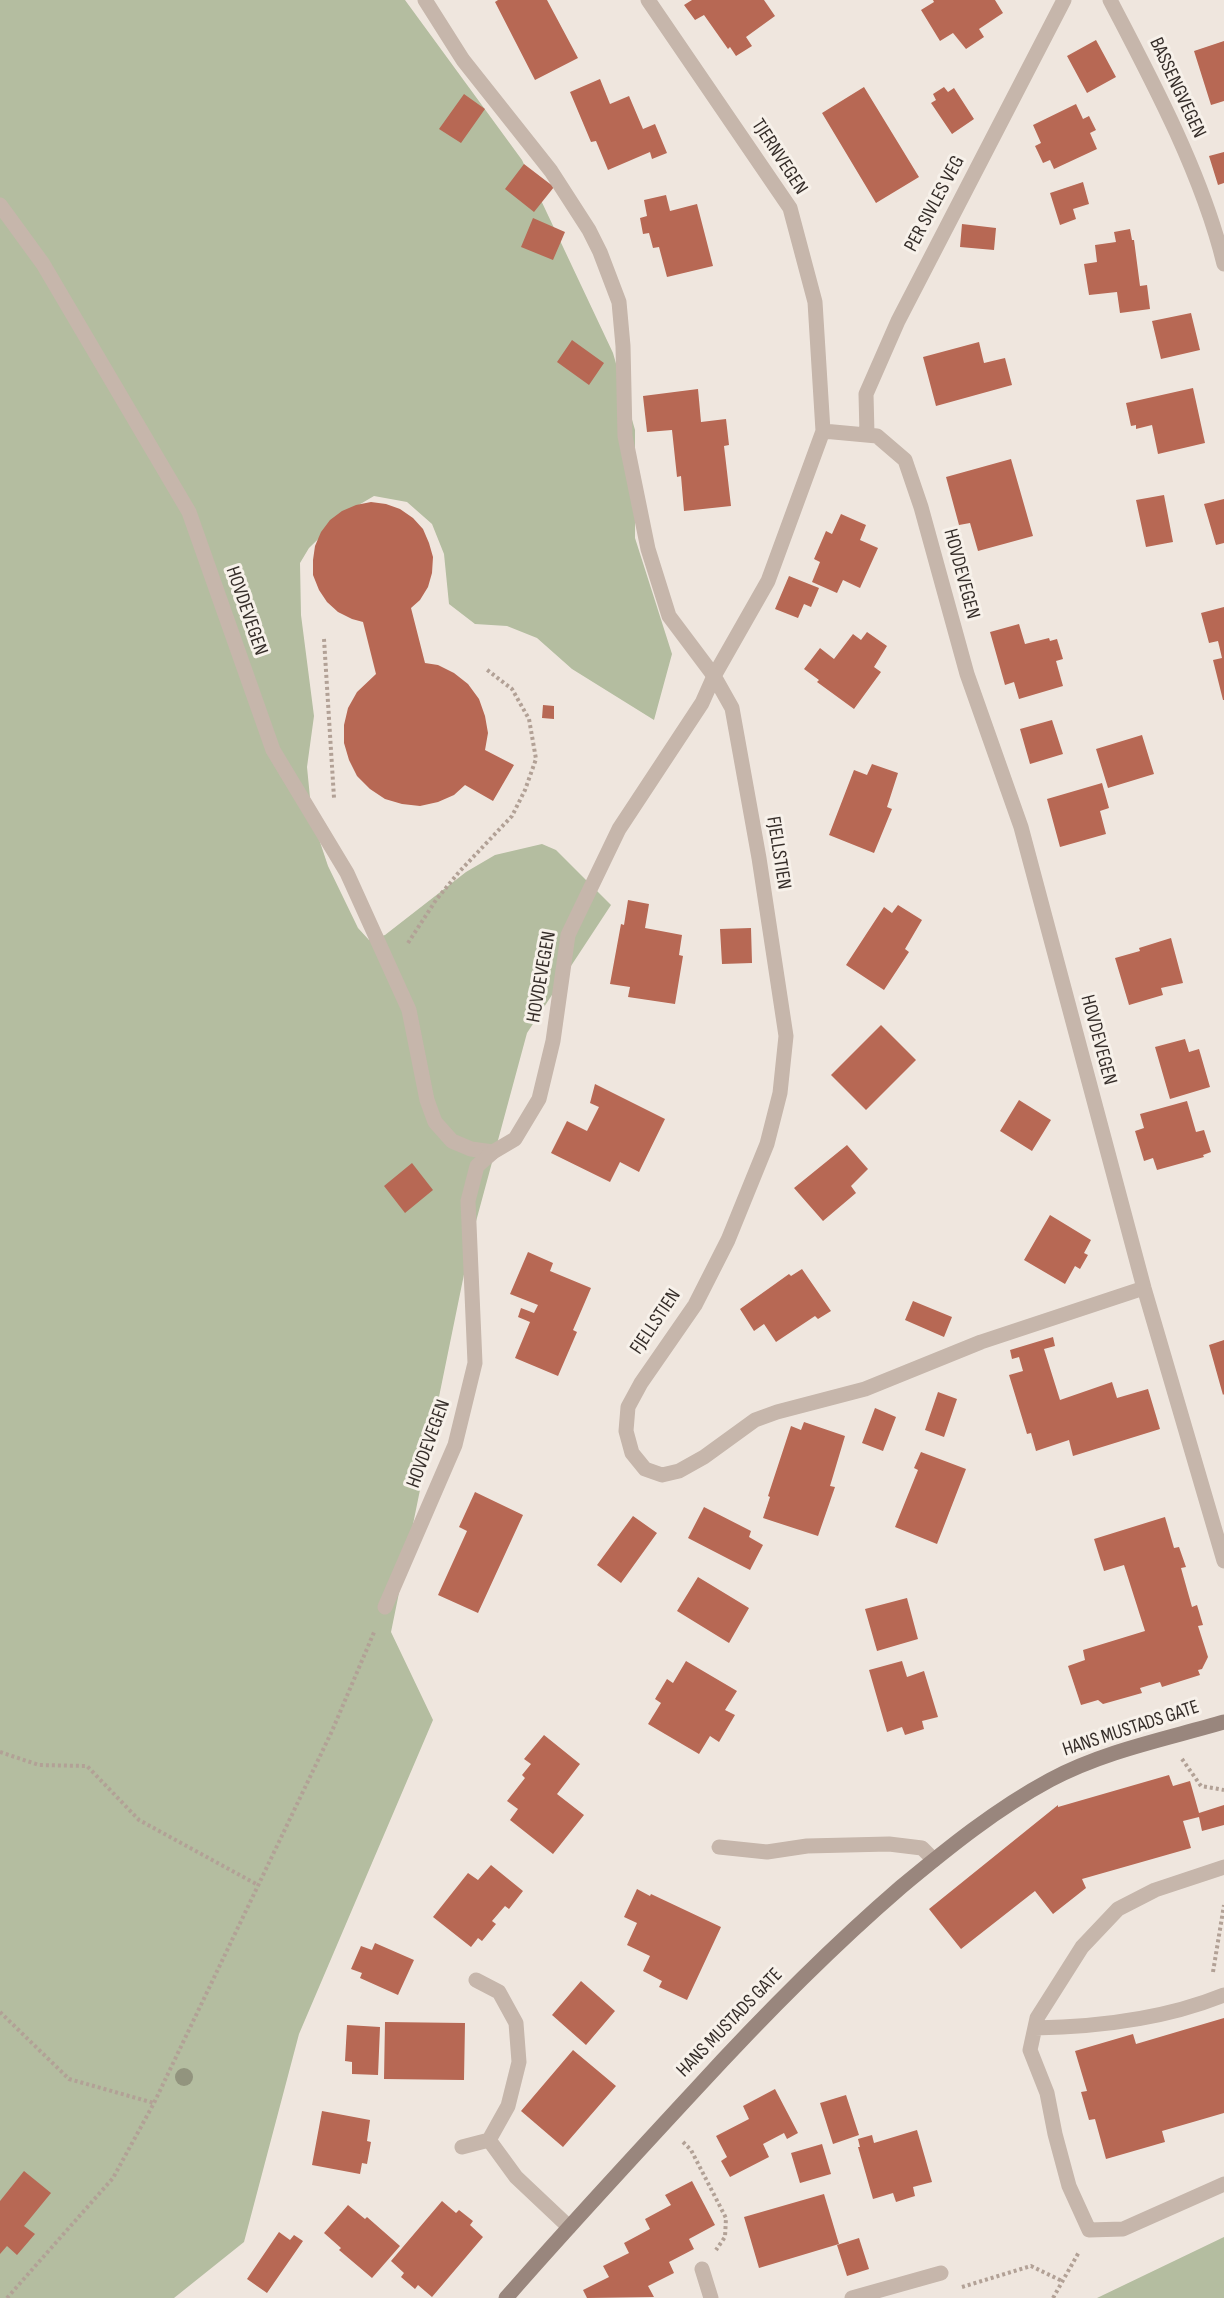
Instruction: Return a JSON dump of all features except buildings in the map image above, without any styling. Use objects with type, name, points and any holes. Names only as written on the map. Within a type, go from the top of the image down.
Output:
[{"type":"main road","name":"HANS MUSTADS GATE","points":[[506,2298],[569,2226],[770,2009],[849,1933],[934,1860],[1002,1808],[1085,1763],[1224,1722]]},
{"type":"street","name":"FJELLSTIEN","points":[[425,0],[463,60],[551,171],[590,230],[619,302],[623,346],[625,436],[648,549],[669,616],[714,676],[732,708],[759,858],[786,1036],[780,1093],[767,1144],[728,1240],[695,1305],[641,1383],[628,1407],[626,1431],[632,1453],[645,1469],[662,1475],[679,1471],[704,1457],[755,1420],[865,1389],[981,1342],[1144,1288]]},
{"type":"street","name":"TJERNVEGEN","points":[[648,0],[790,208],[815,302],[823,431]]},
{"type":"street","name":"PER SIVLES VEG","points":[[867,434],[866,394],[898,321],[1064,0]]},
{"type":"street","name":"BASSENGVEGEN","points":[[1110,0],[1181,143],[1217,234],[1224,264]]},
{"type":"street","name":"HOVDEVEGEN","points":[[0,205],[43,264],[189,512],[273,750],[346,873],[409,1010],[427,1100],[435,1122],[452,1141],[471,1149],[493,1152]]},
{"type":"street","name":"HOVDEVEGEN","points":[[385,1607],[455,1445],[475,1363],[468,1201],[477,1166],[493,1152],[515,1139],[539,1099],[553,1041],[568,935],[619,829],[702,703],[714,676],[768,581],[823,431],[877,436],[905,460],[921,507],[967,674],[1021,827],[1144,1288],[1224,1561]]},
{"type":"street","points":[[719,1846],[766,1852],[807,1846],[889,1844],[922,1848],[934,1860]]},
{"type":"street","points":[[1224,1867],[1155,1890],[1118,1908],[1082,1947],[1036,2018],[1030,2050],[1047,2093],[1069,2186],[1089,2229],[1123,2229],[1224,2184]]},
{"type":"street","points":[[462,2147],[489,2140],[508,2106],[519,2062],[516,2023],[499,1992],[476,1980]]},
{"type":"street","points":[[1035,2028],[1076,2028],[1136,2019],[1218,1997]]},
{"type":"street","points":[[489,2140],[516,2177],[569,2226]]},
{"type":"street","points":[[702,2270],[711,2298]]},
{"type":"street","points":[[852,2298],[940,2273]]},
{"type":"path","points":[[324,639],[335,802]]},
{"type":"path","points":[[392,973],[409,940],[436,900],[512,816],[525,790],[536,759],[529,719],[512,689],[486,669]]},
{"type":"path","points":[[8,2298],[113,2178],[154,2103],[333,1731],[385,1607]]},
{"type":"path","points":[[1174,1736],[1184,1764],[1201,1786],[1224,1791]]},
{"type":"path","points":[[0,1752],[39,1765],[87,1766],[139,1820],[258,1885]]},
{"type":"path","points":[[1218,1997],[1209,1984],[1215,1966],[1224,1905]]},
{"type":"path","points":[[0,2012],[69,2079],[154,2103]]},
{"type":"path","points":[[683,2142],[691,2150],[726,2218],[725,2237],[702,2270]]},
{"type":"path","points":[[1053,2298],[1094,2229]]},
{"type":"path","points":[[955,2289],[1031,2266],[1062,2281]]},
{"type":"green space","points":[[0,0],[405,0],[522,160],[613,353],[635,430],[635,538],[672,654],[654,720],[572,669],[537,638],[507,626],[475,624],[449,604],[444,554],[432,524],[407,502],[374,496],[345,513],[309,548],[300,563],[301,615],[314,716],[307,767],[312,818],[328,866],[358,928],[369,940],[385,935],[466,872],[495,855],[542,844],[556,850],[611,905],[527,1033],[471,1240],[391,1632],[433,1720],[299,2034],[244,2242],[174,2298],[0,2298]]},
{"type":"green space","points":[[1224,2237],[1224,2298],[1097,2298]]}]
